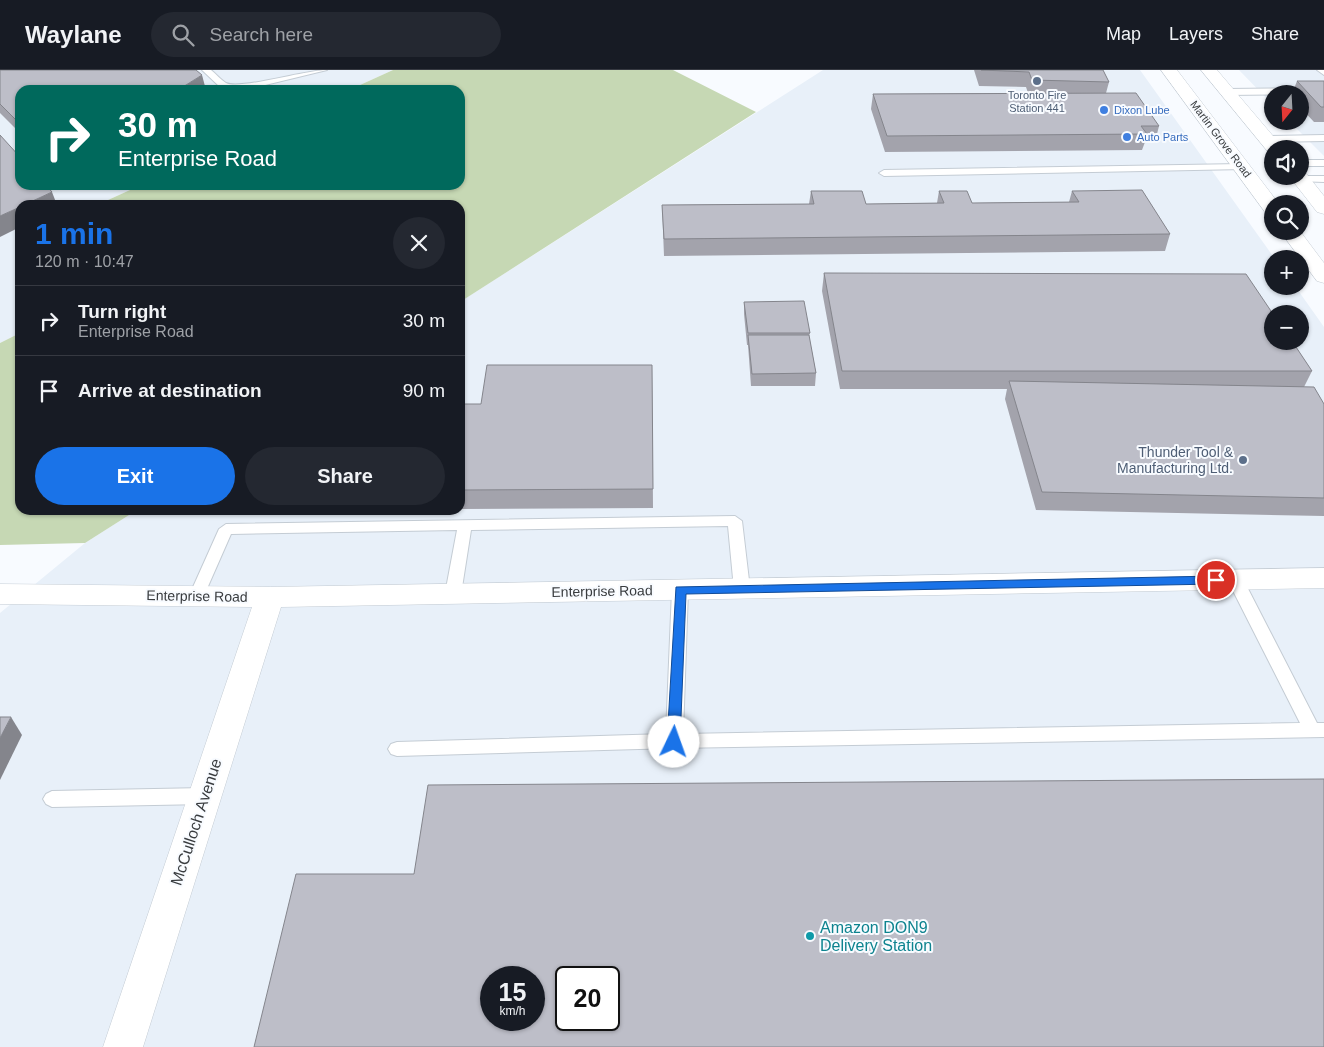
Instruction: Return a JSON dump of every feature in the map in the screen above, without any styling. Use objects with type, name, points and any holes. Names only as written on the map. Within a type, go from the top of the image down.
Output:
[{"type":"street","name":"Martin Grove Road","points":[[1168,70],[1264,197]]},
{"type":"street","points":[[1209,70],[1268,140]]},
{"type":"street","points":[[1308,185],[1324,208]]},
{"type":"street","points":[[1297,240],[1324,277]]},
{"type":"street","name":"Enterprise Road","points":[[0,594],[270,597],[1324,578]]},
{"type":"street","name":"McCulloch Avenue","points":[[123,1047],[270,597]]},
{"type":"lane","points":[[206,70],[225,85]]},
{"type":"lane","points":[[276,70],[288,78]]},
{"type":"lane","points":[[256,85],[323,70]]},
{"type":"lane","points":[[1227,92],[1324,91]]},
{"type":"lane","points":[[1306,140],[1324,138]]},
{"type":"lane","points":[[1309,169],[1324,163]]},
{"type":"lane","points":[[884,173],[1241,167]]},
{"type":"lane","points":[[1309,175],[1324,179]]},
{"type":"lane","points":[[197,596],[226,529],[735,521],[742,588]]},
{"type":"lane","points":[[453,594],[465,525]]},
{"type":"lane","points":[[397,750],[674,742],[1318,730],[1235,580]]},
{"type":"lane","points":[[674,742],[680,590]]},
{"type":"lane","points":[[52,798],[204,796]]},
{"type":"shaded area","points":[[0,70],[393,70],[360,85],[15,85],[15,190],[130,190],[108,200],[15,200],[15,336],[0,343]]},
{"type":"shaded area","points":[[823,70],[1140,70],[1269,250],[1264,250],[1264,295],[1301,295],[1308,305],[1264,305],[1264,350],[1309,350],[1309,306],[1324,327],[1324,1047],[0,1047],[0,613],[85,543],[129,515],[465,515],[465,299]]},
{"type":"shaded area","points":[[1239,70],[1324,70],[1324,156],[1298,130],[1309,130],[1309,85],[1264,85],[1264,96]]},
{"type":"green space","points":[[393,70],[673,70],[756,112],[465,299],[465,200],[108,200],[130,190],[465,190],[465,85],[360,85]]},
{"type":"green space","points":[[15,336],[15,515],[129,515],[85,543],[0,545],[0,343]]},
{"type":"building","points":[[0,70],[196,70],[202,75],[186,85],[15,85],[15,119],[0,104]]},
{"type":"building","points":[[981,70],[1103,70],[1109,82],[1032,80],[1029,72]]},
{"type":"building","points":[[1297,81],[1324,81],[1324,107],[1321,107],[1309,94],[1309,85],[1301,85]]},
{"type":"building","points":[[1136,93],[1159,126],[1141,126],[1147,134],[887,136],[873,94]]},
{"type":"building","points":[[0,135],[15,152],[15,190],[50,190],[52,192],[35,200],[15,200],[15,209],[0,216]]},
{"type":"building","points":[[1142,190],[1170,234],[664,239],[662,205],[814,204],[811,191],[862,191],[866,204],[944,203],[939,191],[967,191],[972,203],[1079,202],[1072,191]]},
{"type":"building","points":[[824,273],[1246,274],[1267,305],[1264,305],[1264,350],[1298,350],[1312,371],[842,371]]},
{"type":"building","points":[[804,301],[810,333],[748,333],[744,302]]},
{"type":"building","points":[[748,335],[809,335],[816,373],[752,374]]},
{"type":"building","points":[[487,365],[652,365],[653,489],[465,490],[465,404],[481,404]]},
{"type":"building","points":[[1009,381],[1314,387],[1324,404],[1324,498],[1042,492]]},
{"type":"building","points":[[0,717],[11,717],[0,738]]},
{"type":"building","name":"Amazon DON9 Delivery Station","points":[[1324,779],[1324,1047],[254,1047],[296,874],[414,874],[428,785]]},
{"type":"place","name":"Toronto Fire Station 441","points":[[1037,81]]},
{"type":"place","name":"Dixon Lube","points":[[1104,110]]},
{"type":"place","name":"Auto Parts","points":[[1127,137]]},
{"type":"place","name":"Thunder Tool & Manufacturing Ltd.","points":[[1243,460]]},
{"type":"place","name":"Amazon DON9 Delivery Station","points":[[810,936]]},
{"type":"route","points":[[674,742],[680,590],[1216,580]]}]
